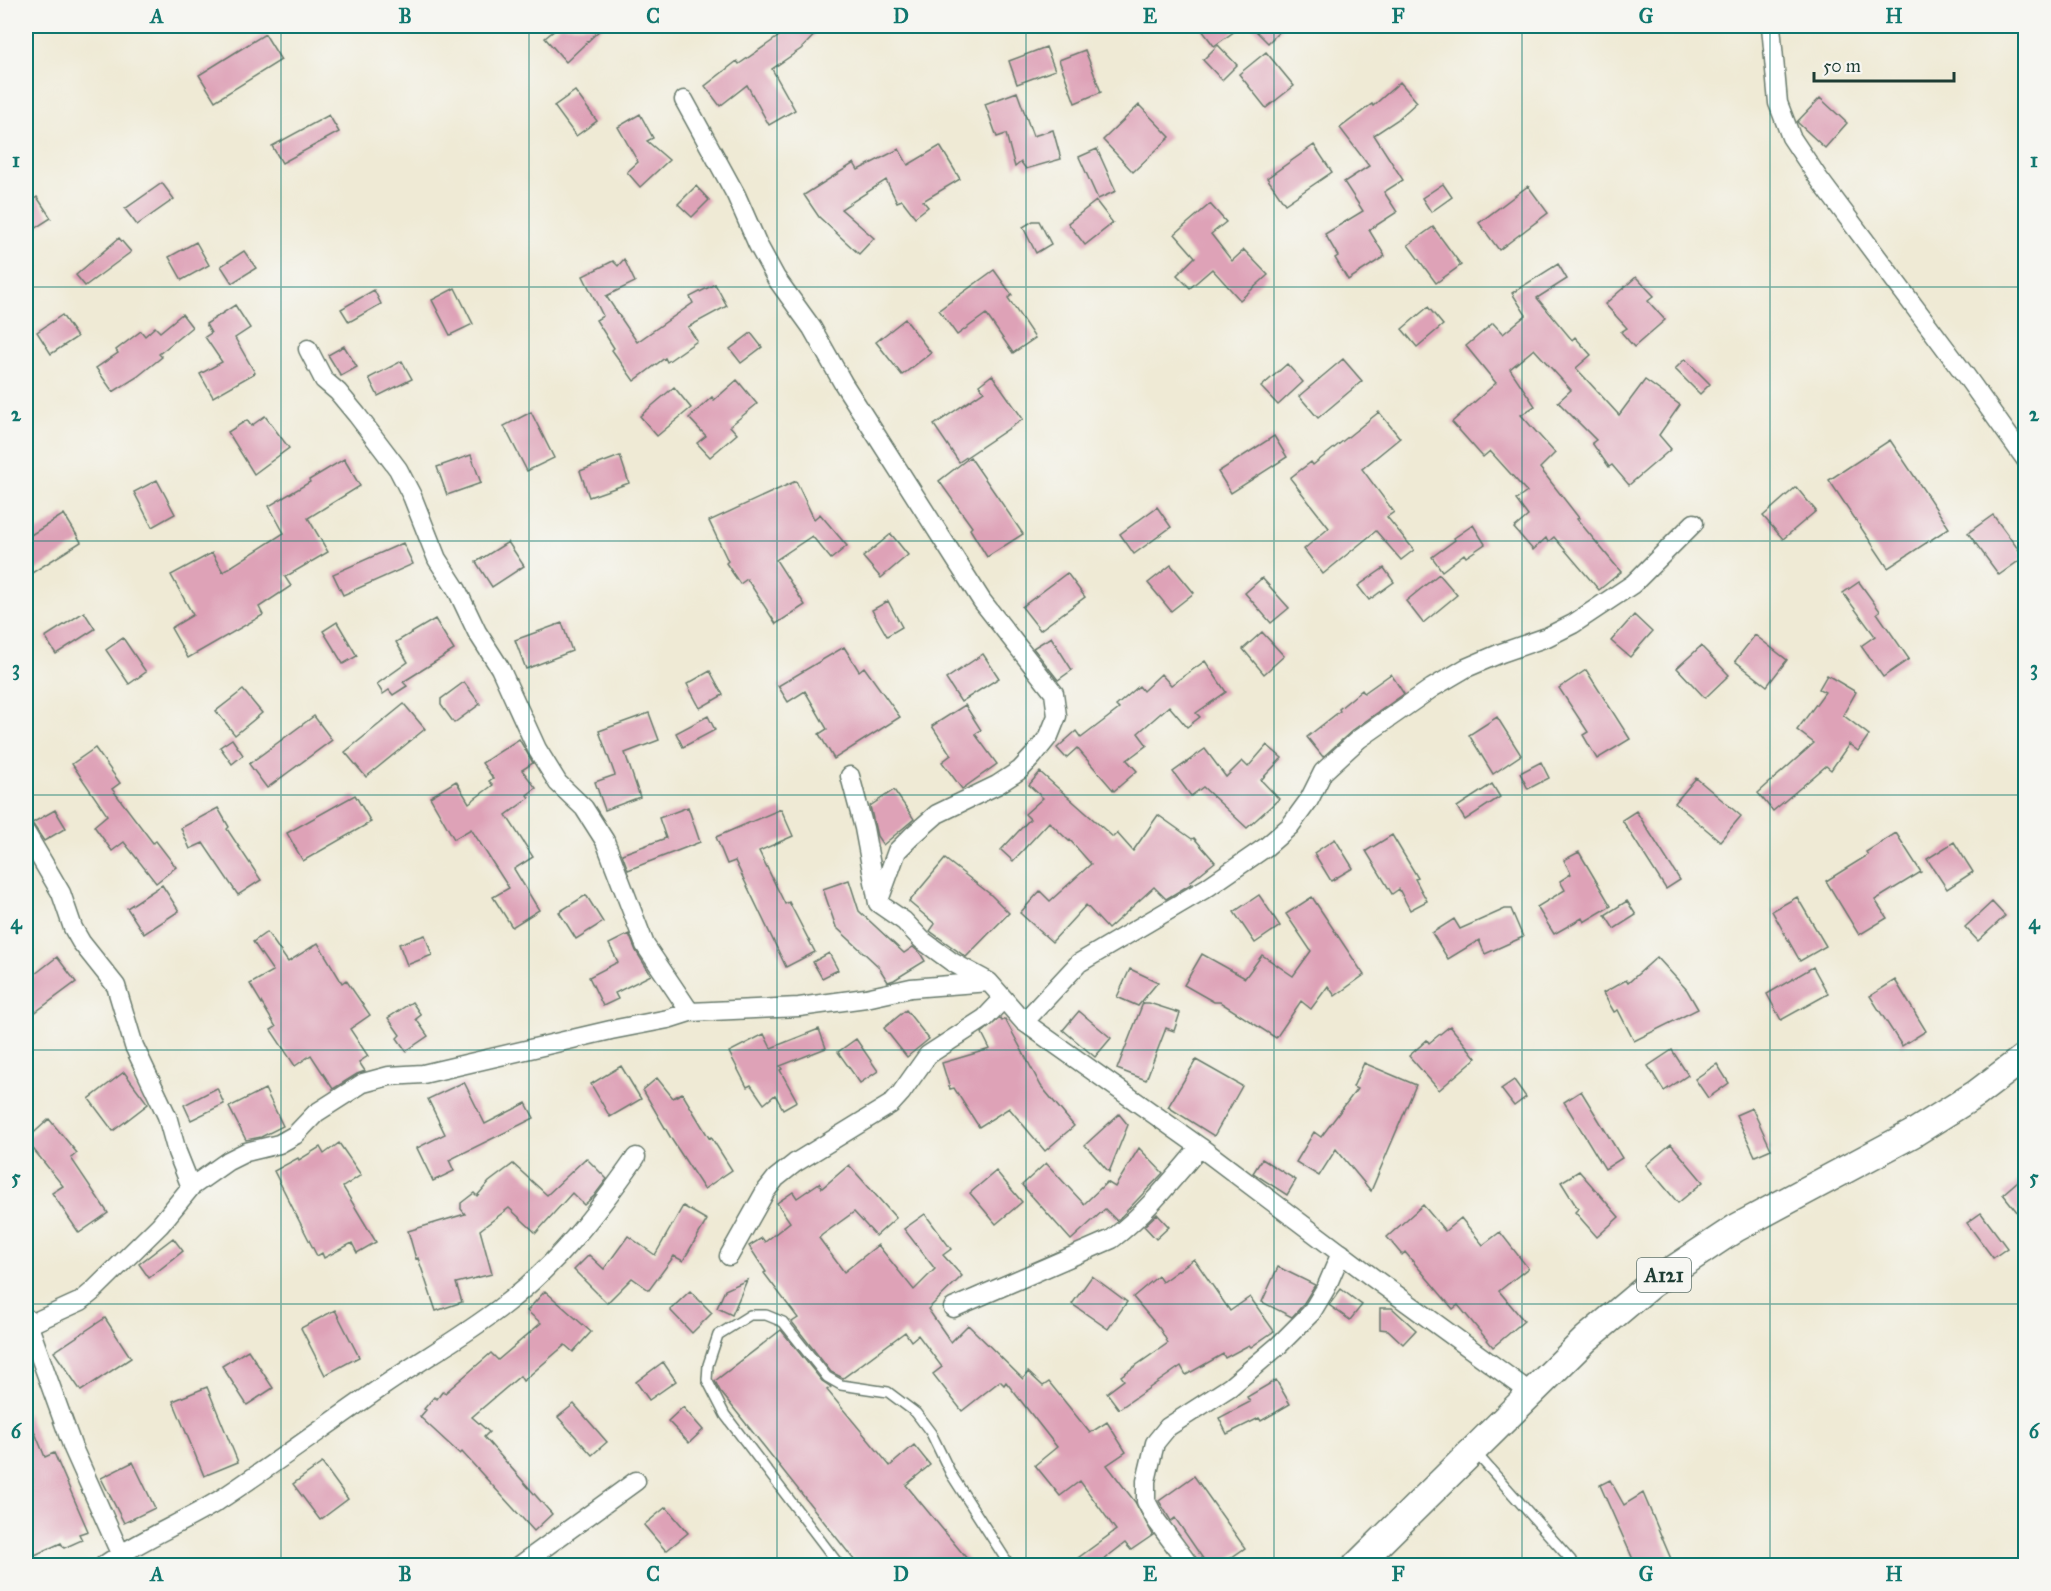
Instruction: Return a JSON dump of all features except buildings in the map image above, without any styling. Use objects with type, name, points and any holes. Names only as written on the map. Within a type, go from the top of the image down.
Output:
[{"type":"main road","name":"A121","points":[[1356,1566],[1586,1339],[1650,1285],[1736,1228],[1912,1134],[1976,1094],[2025,1056]]},
{"type":"street","points":[[1771,26],[1778,103],[1791,137],[1819,179],[1966,376],[2025,460]]},
{"type":"street","points":[[684,100],[736,195],[758,245],[776,278],[812,328],[843,383],[982,601],[1054,693],[1057,716],[1049,736],[1033,756],[1020,771],[938,814],[912,836],[897,851],[878,903]]},
{"type":"street","points":[[308,349],[324,380],[338,392],[398,469],[412,496],[437,559],[457,590],[477,632],[500,668],[537,748],[558,783],[584,808],[605,841],[645,945],[690,1012]]},
{"type":"street","points":[[1024,1022],[1079,963],[1208,887],[1266,847],[1290,826],[1309,800],[1323,772],[1359,739],[1431,688],[1466,668],[1573,624],[1633,584],[1694,523]]},
{"type":"street","points":[[850,776],[864,828],[878,903],[904,921],[922,940],[952,962],[989,982],[1024,1022],[1200,1147],[1531,1393]]},
{"type":"street","points":[[26,833],[61,893],[81,942],[116,986],[134,1046],[167,1116],[177,1152],[191,1188]]},
{"type":"street","points":[[120,1553],[73,1448],[27,1323],[81,1301],[160,1225],[191,1188],[228,1161],[246,1152],[279,1144],[296,1135],[316,1113],[363,1083],[389,1076],[423,1074],[611,1030],[668,1020],[690,1012],[799,1006],[866,998],[911,988],[989,982]]},
{"type":"street","points":[[729,1257],[765,1192],[776,1178],[795,1163],[891,1104],[928,1055],[985,1018],[1003,999]]},
{"type":"street","points":[[953,1308],[1112,1239],[1155,1200],[1200,1147]]},
{"type":"street","points":[[103,1566],[120,1553],[216,1502],[380,1388],[446,1348],[502,1307],[553,1262],[600,1208],[636,1157]]},
{"type":"street","points":[[1190,1566],[1156,1520],[1146,1501],[1146,1481],[1155,1443],[1168,1427],[1230,1387],[1278,1346],[1311,1313],[1326,1288],[1341,1253]]},
{"type":"street","points":[[519,1566],[636,1481]]},
{"type":"lane","points":[[840,1566],[725,1415],[707,1380],[708,1365],[718,1335],[750,1316],[766,1315],[783,1322],[827,1377],[841,1385],[888,1392],[916,1413],[931,1433],[951,1474],[1010,1566]]},
{"type":"lane","points":[[1474,1450],[1571,1560]]}]
